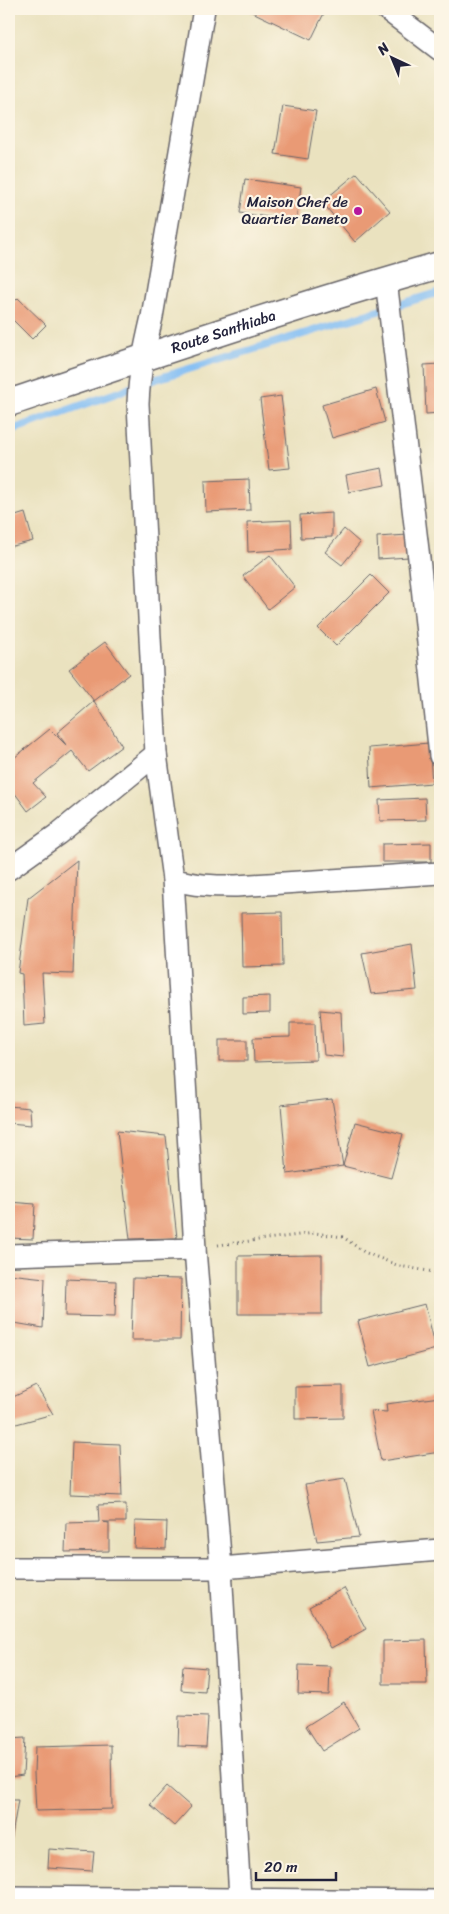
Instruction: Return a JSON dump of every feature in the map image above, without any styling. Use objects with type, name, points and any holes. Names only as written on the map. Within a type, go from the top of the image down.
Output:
[{"type":"street","points":[[204,9],[152,317],[142,358],[138,404],[156,754],[172,879],[195,1249],[221,1568],[240,1898]]},
{"type":"street","points":[[386,9],[440,50]]},
{"type":"street","name":"Route Santhiaba","points":[[9,403],[142,358],[386,280],[440,266]]},
{"type":"street","points":[[386,280],[420,566],[440,756]]},
{"type":"street","points":[[9,869],[58,834],[156,754]]},
{"type":"street","points":[[172,879],[203,886],[236,886],[440,873]]},
{"type":"street","points":[[9,1255],[195,1249]]},
{"type":"street","points":[[9,1568],[221,1568],[440,1550]]},
{"type":"street","points":[[9,1897],[80,1902],[240,1898],[361,1902],[440,1901]]},
{"type":"path","points":[[195,1249],[315,1233],[343,1237],[364,1252],[398,1266],[440,1273]]},
{"type":"building","points":[[246,9],[326,9],[311,40]]},
{"type":"building","points":[[283,106],[316,111],[308,159],[275,154]]},
{"type":"building","points":[[357,173],[390,211],[355,242],[322,202]]},
{"type":"building","points":[[245,179],[301,187],[296,221],[240,213]]},
{"type":"building","points":[[18,298],[46,325],[32,339],[9,316],[9,307]]},
{"type":"building","points":[[440,364],[440,413],[426,414],[424,365]]},
{"type":"building","points":[[376,389],[385,422],[332,438],[322,405]]},
{"type":"building","points":[[281,396],[290,468],[269,470],[260,399]]},
{"type":"building","points":[[382,468],[385,485],[349,492],[346,475]]},
{"type":"building","points":[[249,479],[250,510],[206,512],[205,481]]},
{"type":"building","points":[[25,513],[33,541],[9,547],[9,518]]},
{"type":"building","points":[[332,513],[332,537],[301,538],[300,515]]},
{"type":"building","points":[[291,520],[292,549],[248,552],[247,522]]},
{"type":"building","points":[[344,529],[360,543],[342,565],[325,552]]},
{"type":"building","points":[[408,535],[409,557],[378,559],[377,537]]},
{"type":"building","points":[[270,555],[295,587],[268,609],[243,576]]},
{"type":"building","points":[[371,575],[389,593],[336,646],[318,628]]},
{"type":"building","points":[[105,642],[129,674],[94,701],[69,669]]},
{"type":"building","points":[[94,701],[122,746],[88,771],[72,751],[33,783],[46,797],[28,811],[11,788],[9,790],[9,762],[50,729],[67,746],[57,733]]},
{"type":"building","points":[[429,743],[432,783],[371,788],[369,748]]},
{"type":"building","points":[[425,798],[426,820],[380,821],[379,800]]},
{"type":"building","points":[[431,843],[431,862],[382,862],[382,844]]},
{"type":"building","points":[[77,860],[73,974],[42,973],[45,1024],[24,1026],[22,974],[18,973],[28,898]]},
{"type":"building","points":[[282,912],[283,966],[242,967],[241,913]]},
{"type":"building","points":[[412,944],[417,990],[371,994],[362,953]]},
{"type":"building","points":[[270,996],[270,1013],[243,1014],[243,997]]},
{"type":"building","points":[[320,1010],[341,1012],[343,1057],[324,1055]]},
{"type":"building","points":[[290,1023],[315,1023],[316,1060],[254,1062],[253,1038],[290,1037]]},
{"type":"building","points":[[219,1040],[247,1040],[247,1061],[219,1061]]},
{"type":"building","points":[[332,1099],[343,1166],[287,1174],[281,1105]]},
{"type":"building","points":[[9,1106],[30,1108],[31,1125],[9,1123]]},
{"type":"building","points":[[355,1122],[403,1134],[391,1178],[343,1166]]},
{"type":"building","points":[[117,1131],[166,1136],[177,1238],[130,1239]]},
{"type":"building","points":[[9,1202],[35,1204],[33,1239],[9,1238]]},
{"type":"building","points":[[322,1255],[322,1314],[238,1314],[238,1256]]},
{"type":"building","points":[[9,1274],[45,1278],[43,1328],[9,1322]]},
{"type":"building","points":[[133,1278],[181,1279],[180,1340],[131,1340]]},
{"type":"building","points":[[66,1279],[116,1281],[115,1317],[65,1316]]},
{"type":"building","points":[[425,1304],[436,1349],[370,1367],[358,1321]]},
{"type":"building","points":[[36,1386],[53,1414],[9,1426],[9,1399]]},
{"type":"building","points":[[343,1386],[343,1418],[295,1419],[295,1387]]},
{"type":"building","points":[[440,1397],[440,1452],[381,1461],[371,1411],[387,1412],[386,1404]]},
{"type":"building","points":[[72,1442],[120,1444],[122,1496],[70,1494]]},
{"type":"building","points":[[345,1479],[359,1537],[317,1541],[305,1485]]},
{"type":"building","points":[[126,1504],[126,1522],[103,1522],[109,1523],[109,1551],[65,1552],[66,1523],[99,1522],[98,1505]]},
{"type":"building","points":[[135,1521],[167,1522],[166,1549],[134,1548]]},
{"type":"building","points":[[344,1588],[366,1629],[331,1648],[309,1607]]},
{"type":"building","points":[[426,1640],[427,1684],[383,1684],[383,1641]]},
{"type":"building","points":[[299,1665],[330,1666],[329,1695],[298,1694]]},
{"type":"building","points":[[183,1666],[207,1668],[205,1692],[181,1690]]},
{"type":"building","points":[[344,1702],[359,1728],[322,1751],[306,1726]]},
{"type":"building","points":[[179,1716],[208,1717],[206,1747],[178,1746]]},
{"type":"building","points":[[25,1738],[23,1775],[9,1777],[9,1739]]},
{"type":"building","points":[[111,1745],[112,1809],[36,1811],[35,1747]]},
{"type":"building","points":[[167,1786],[191,1807],[174,1826],[150,1805]]},
{"type":"building","points":[[9,1800],[18,1800],[11,1842],[9,1842]]},
{"type":"building","points":[[49,1849],[94,1852],[92,1871],[48,1868]]},
{"type":"waterway","points":[[9,431],[153,380],[440,292]]},
{"type":"place","name":"Maison Chef de Quartier Baneto","points":[[358,211]]}]
